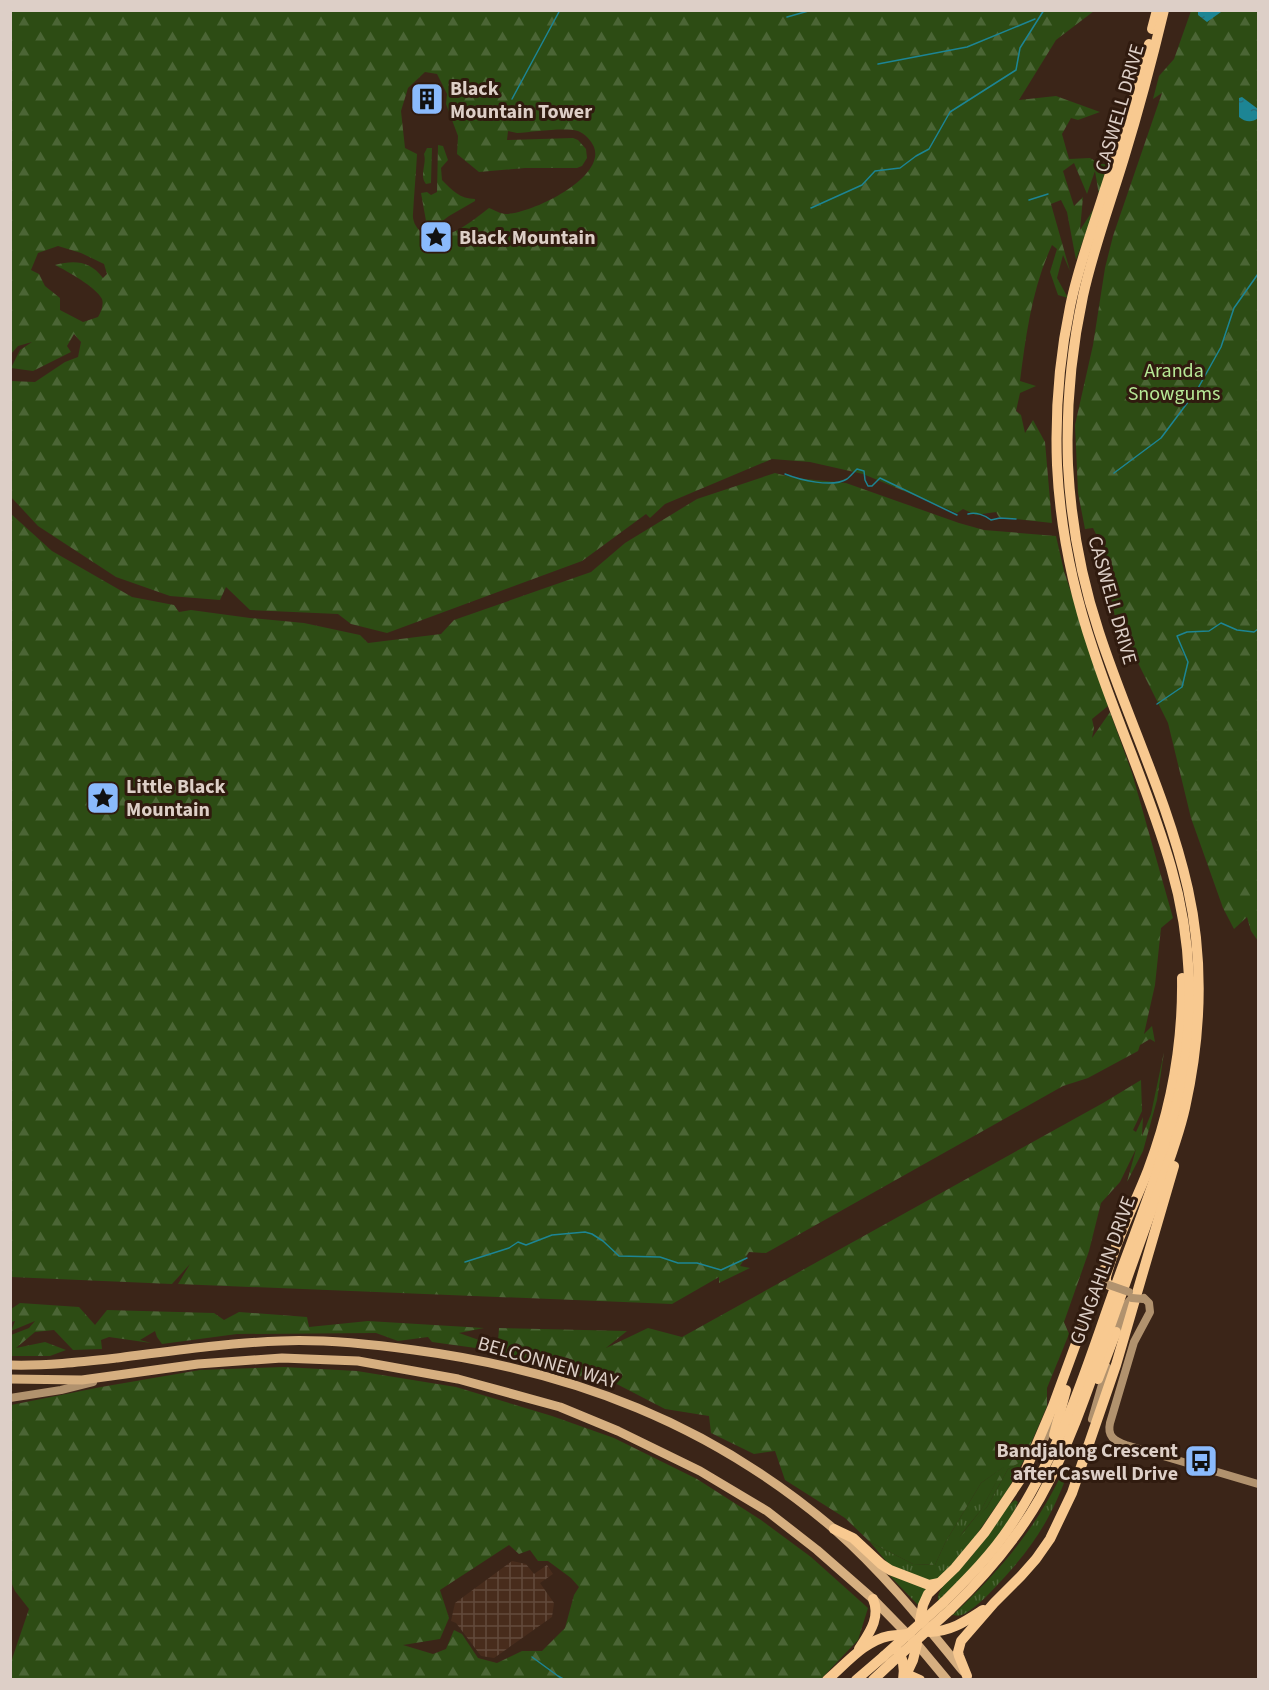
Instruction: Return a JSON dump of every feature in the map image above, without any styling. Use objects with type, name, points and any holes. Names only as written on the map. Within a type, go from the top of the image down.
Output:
[{"type":"highway","name":"CASWELL DRIVE","points":[[1148,801],[1106,688],[1082,615],[1068,558],[1059,490],[1056,420],[1062,351],[1070,305],[1082,259],[1139,82],[1156,10]]},
{"type":"highway","name":"CASWELL DRIVE","points":[[1164,10],[1139,109],[1087,278],[1075,341],[1069,392],[1068,466],[1076,537],[1092,608],[1173,834],[1189,895],[1195,928],[1198,968],[1195,1055]]},
{"type":"highway","points":[[1109,1285],[1106,1282],[1106,1276],[1116,1243],[1144,1180],[1163,1124],[1178,1048],[1182,958],[1177,911],[1167,865],[1148,801]]},
{"type":"highway","name":"GUNGAHLIN DRIVE","points":[[947,1606],[1018,1514],[1044,1468],[1071,1409],[1154,1177],[1177,1102],[1185,1054],[1189,1008],[1189,980],[1183,916],[1172,870],[1148,801]]},
{"type":"highway","points":[[969,1678],[959,1658],[961,1643],[1036,1558],[1050,1539],[1072,1493],[1116,1365],[1169,1183],[1194,1084],[1195,1055]]},
{"type":"highway","name":"GUNGAHLIN DRIVE","points":[[856,1680],[887,1660],[981,1579],[998,1560],[1040,1498],[1076,1419],[1172,1153],[1185,1108],[1195,1055]]},
{"type":"highway","points":[[920,1620],[926,1599],[985,1532],[1024,1474],[1053,1406],[1114,1242],[1144,1180]]},
{"type":"highway","points":[[1040,1498],[1052,1483],[1080,1426],[1116,1332]]},
{"type":"highway","points":[[1044,1468],[1080,1346]]},
{"type":"highway","points":[[834,1529],[853,1538],[890,1570],[929,1585],[938,1585]]},
{"type":"highway","points":[[938,1585],[932,1602],[940,1617],[952,1623],[970,1619]]},
{"type":"highway","points":[[856,1654],[875,1619],[873,1599]]},
{"type":"highway","points":[[930,1632],[948,1630],[994,1603]]},
{"type":"highway","points":[[827,1680],[856,1654],[874,1642],[890,1636],[914,1637],[913,1660],[903,1680]]},
{"type":"highway","points":[[874,1642],[889,1644],[899,1652],[903,1663],[903,1680]]},
{"type":"highway","name":"GUNGAHLIN DRIVE","points":[[873,1680],[887,1660]]},
{"type":"highway","points":[[903,1680],[911,1676],[920,1680]]},
{"type":"main road","name":"BELCONNEN WAY","points":[[12,1367],[65,1364],[199,1347],[283,1341],[362,1343],[463,1356],[568,1382],[629,1404],[672,1423],[716,1445],[775,1484],[834,1529],[889,1584],[969,1678]]},
{"type":"main road","name":"BELCONNEN WAY","points":[[10,1379],[67,1381],[198,1364],[282,1358],[358,1361],[458,1378],[560,1407],[618,1431],[700,1471],[767,1511],[817,1550],[914,1637],[947,1680]]},
{"type":"main road","points":[[914,1637],[920,1620]]},
{"type":"main road","points":[[914,1637],[930,1632]]},
{"type":"street","points":[[1024,1474],[1031,1468],[1047,1434],[1100,1290],[1105,1285],[1109,1285],[1144,1298],[1150,1305],[1150,1312],[1134,1342],[1110,1423],[1111,1437],[1116,1442],[1258,1484]]},
{"type":"street","points":[[1072,1493],[1116,1332],[1125,1306],[1132,1295]]},
{"type":"street","points":[[10,1398],[62,1390],[115,1376]]},
{"type":"shaded area","points":[[512,1561],[526,1564],[534,1574],[547,1565],[553,1574],[540,1583],[554,1603],[552,1617],[494,1658],[481,1656],[456,1623],[451,1621],[455,1603]]},
{"type":"green space","points":[[11,11],[1094,11],[1056,40],[1019,100],[1056,96],[1100,112],[1078,120],[1071,118],[1062,134],[1069,159],[1090,158],[1100,164],[1107,164],[1099,195],[1095,171],[1087,194],[1074,163],[1063,171],[1074,206],[1083,197],[1080,230],[1095,207],[1076,260],[1067,212],[1061,200],[1051,204],[1070,271],[1063,255],[1057,278],[1068,298],[1058,295],[1050,272],[1057,249],[1052,245],[1039,278],[1025,346],[1020,381],[1036,386],[1020,393],[1016,411],[1021,415],[1025,433],[1033,420],[1045,442],[1052,523],[999,517],[996,512],[976,515],[963,509],[957,513],[863,474],[810,462],[772,459],[665,504],[650,518],[646,514],[582,561],[387,633],[351,624],[338,614],[250,610],[226,587],[220,600],[170,596],[116,577],[38,526],[11,497],[11,381],[35,382],[65,362],[78,357],[81,342],[74,334],[67,346],[71,352],[33,371],[11,368],[20,350],[32,342],[18,346],[11,354]],"holes":[[[425,72],[437,74],[447,94],[446,104],[458,136],[457,154],[479,172],[582,166],[587,158],[586,149],[573,138],[507,140],[508,131],[517,133],[565,129],[581,132],[593,144],[595,159],[589,171],[564,192],[532,208],[506,214],[489,208],[449,234],[431,236],[423,233],[415,225],[413,217],[417,154],[405,148],[401,111],[408,88]],[[58,246],[81,253],[104,264],[107,274],[103,278],[93,268],[82,263],[55,265],[99,294],[103,304],[98,317],[83,322],[60,310],[60,298],[45,286],[39,274],[31,270],[38,253]]]},
{"type":"green space","name":"Aranda Snowgums","points":[[1191,11],[1258,11],[1258,941],[1251,931],[1247,917],[1234,929],[1223,908],[1191,818],[1168,723],[1115,617],[1100,542],[1093,528],[1085,529],[1078,493],[1075,425],[1093,345],[1105,268],[1113,236],[1162,93],[1153,99],[1159,76],[1174,59]]},
{"type":"green space","points":[[438,145],[443,146],[448,160],[441,168],[442,180],[457,193],[475,199],[475,201],[449,216],[441,222],[444,226],[438,227],[426,221],[421,193],[427,192],[431,195],[437,192]]},
{"type":"green space","points":[[427,148],[432,148],[431,183],[426,184],[423,173],[424,154]]},
{"type":"green space","points":[[775,473],[795,478],[846,483],[984,530],[1056,536],[1064,571],[1108,706],[1092,719],[1094,728],[1092,738],[1110,712],[1132,773],[1173,918],[1161,928],[1155,985],[1144,1034],[1152,1026],[1155,1042],[1150,1039],[1140,1045],[1138,1051],[1088,1078],[1063,1086],[766,1253],[749,1252],[740,1266],[750,1268],[719,1283],[719,1277],[672,1304],[178,1284],[190,1264],[172,1284],[11,1277],[10,513],[52,551],[132,597],[174,605],[179,612],[191,610],[304,623],[360,635],[368,643],[441,634],[454,620],[591,572],[625,543],[697,499]]},
{"type":"green space","points":[[1164,1052],[1157,1100],[1143,1151],[1127,1182],[1136,1149],[1120,1182],[1101,1203],[1089,1251],[1064,1322],[1069,1334],[1047,1388],[1047,1406],[1024,1460],[1008,1469],[987,1507],[949,1550],[981,1510],[1004,1467],[981,1483],[945,1543],[935,1565],[913,1564],[870,1542],[845,1518],[785,1480],[775,1451],[754,1454],[711,1433],[709,1416],[665,1409],[607,1379],[567,1375],[580,1360],[563,1371],[497,1354],[499,1328],[627,1331],[606,1348],[648,1328],[682,1337],[1141,1080],[1142,1111],[1133,1130],[1136,1132],[1143,1117],[1142,1136],[1151,1114]]},
{"type":"green space","points":[[20,1303],[79,1307],[95,1325],[107,1310],[214,1313],[224,1320],[239,1312],[307,1317],[309,1327],[368,1321],[484,1328],[459,1333],[479,1340],[483,1349],[432,1342],[428,1337],[398,1341],[376,1333],[237,1334],[162,1344],[155,1331],[140,1340],[151,1343],[109,1337],[101,1340],[102,1349],[73,1350],[54,1330],[35,1332],[16,1348],[45,1342],[66,1350],[50,1356],[11,1356],[11,1335],[29,1328],[35,1321],[11,1331],[15,1321],[11,1322],[11,1309]]},
{"type":"green space","points":[[284,1367],[357,1371],[456,1387],[552,1416],[614,1438],[697,1479],[761,1520],[811,1557],[868,1608],[858,1640],[821,1679],[11,1680],[11,1660],[29,1609],[11,1582],[11,1405],[200,1370]],"holes":[[[509,1545],[519,1554],[530,1550],[538,1561],[548,1561],[579,1587],[574,1595],[565,1628],[542,1651],[522,1651],[497,1663],[478,1658],[462,1634],[454,1630],[446,1649],[433,1654],[403,1645],[440,1639],[449,1618],[440,1590]]]},
{"type":"green space","points":[[1024,1460],[1008,1489],[972,1541],[935,1582],[891,1567],[870,1542],[913,1564],[935,1565],[945,1543],[981,1483],[1005,1466],[981,1510],[959,1537],[987,1507],[1008,1469]]},
{"type":"green space","points":[[1064,1469],[1067,1475],[1054,1506],[1040,1532],[1022,1557],[988,1595],[971,1610],[959,1616],[948,1612],[938,1601],[945,1583],[971,1557],[1007,1508],[1015,1500],[1018,1502],[1013,1514],[995,1540],[940,1599],[954,1614],[987,1581],[1016,1547],[1042,1511]]},
{"type":"green space","points":[[889,1575],[929,1588],[918,1605]]},
{"type":"water","points":[[1198,11],[1221,12],[1207,22],[1198,15]]},
{"type":"water","points":[[1242,97],[1258,109],[1256,120],[1248,121],[1239,117],[1239,98]]},
{"type":"waterway","points":[[512,99],[560,10]]},
{"type":"waterway","points":[[787,17],[812,10]]},
{"type":"waterway","points":[[811,208],[862,185],[875,171],[900,168],[929,149],[950,112],[1016,70],[1020,48],[1044,10]]},
{"type":"waterway","points":[[878,64],[967,47],[1035,19]]},
{"type":"waterway","points":[[1029,200],[1048,194]]},
{"type":"waterway","points":[[1114,473],[1161,438],[1197,390],[1221,347],[1234,308],[1258,274]]},
{"type":"waterway","points":[[785,474],[807,481],[833,483],[847,479],[857,469],[864,471],[868,486],[872,486],[880,478],[957,515]]},
{"type":"waterway","points":[[968,514],[980,514],[991,520],[1016,519]]},
{"type":"waterway","points":[[1157,704],[1182,687],[1188,662],[1177,636],[1187,632],[1209,631],[1221,623],[1237,630],[1254,632],[1258,629]]},
{"type":"waterway","points":[[465,1262],[509,1248],[518,1242],[526,1245],[552,1235],[585,1232],[603,1241],[619,1256],[660,1257],[678,1263],[697,1263],[721,1270],[747,1258]]},
{"type":"waterway","points":[[532,1657],[565,1680]]},
{"type":"place","name":"Black Mountain Tower","points":[[427,99]]},
{"type":"place","name":"Black Mountain","points":[[436,237]]},
{"type":"place","name":"Little Black Mountain","points":[[103,798]]},
{"type":"place","name":"Bandjalong Crescent after Caswell Drive","points":[[1201,1461]]}]
